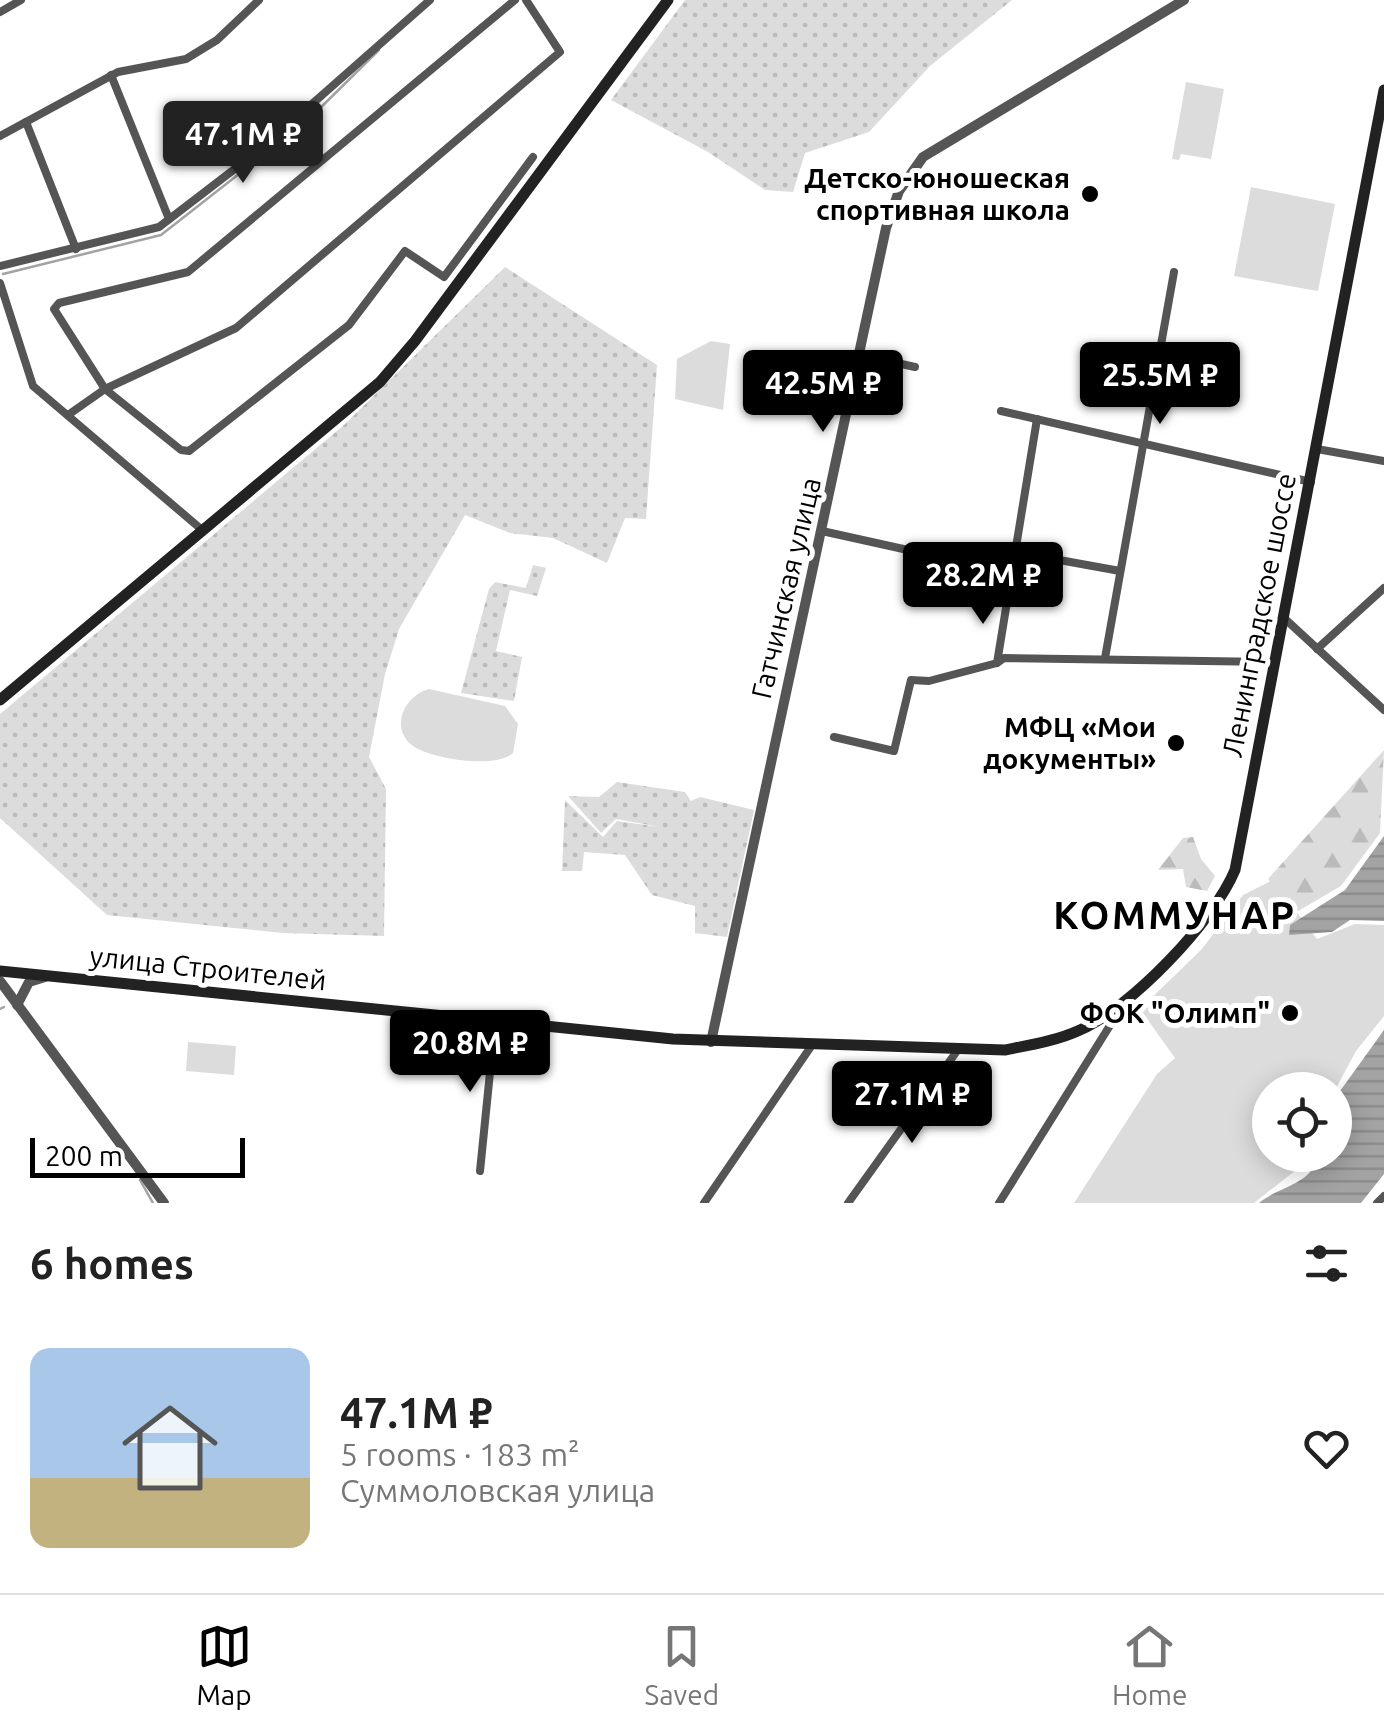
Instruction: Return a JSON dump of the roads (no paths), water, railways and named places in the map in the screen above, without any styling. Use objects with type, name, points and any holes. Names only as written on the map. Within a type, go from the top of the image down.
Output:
[{"type":"main road","points":[[0,700],[380,382],[415,341],[668,0]]},
{"type":"main road","name":"Ленинградское шоссе","points":[[957,1052],[1004,1050],[1078,1031],[1127,996],[1213,908],[1238,858],[1384,90]]},
{"type":"main road","name":"улица Строителей","points":[[0,971],[495,1024],[710,1042],[957,1052]]},
{"type":"street","points":[[0,12],[21,0]]},
{"type":"street","points":[[0,136],[111,74],[186,59],[217,40],[259,0]]},
{"type":"street","points":[[0,266],[136,234],[169,218],[262,148],[430,0]]},
{"type":"street","points":[[515,0],[188,272],[59,304],[54,309],[105,389],[181,450],[188,451],[349,325],[405,251],[444,277],[533,158]]},
{"type":"street","points":[[68,415],[105,389],[236,328],[560,52],[526,0]]},
{"type":"street","name":"Гатчинская улица","points":[[710,1042],[889,216],[898,191],[923,157],[1184,0]]},
{"type":"street","points":[[111,74],[169,218]]},
{"type":"street","points":[[26,122],[76,248]]},
{"type":"street","points":[[1105,658],[1174,272]]},
{"type":"street","points":[[0,283],[24,368],[33,386],[201,529]]},
{"type":"street","points":[[861,354],[914,366]]},
{"type":"street","points":[[860,408],[875,370]]},
{"type":"street","points":[[1001,411],[1311,482]]},
{"type":"street","points":[[996,663],[1037,419]]},
{"type":"street","points":[[1317,448],[1384,461]]},
{"type":"street","points":[[822,530],[953,560],[964,548],[1013,552],[1120,571]]},
{"type":"street","points":[[1317,649],[1384,588]]},
{"type":"street","points":[[1284,618],[1384,710]]},
{"type":"street","points":[[834,736],[894,750],[911,680],[929,681],[1004,658],[1275,662]]},
{"type":"street","points":[[18,1005],[29,982],[44,977]]},
{"type":"street","points":[[0,981],[164,1203]]},
{"type":"street","points":[[999,1203],[1127,996]]},
{"type":"street","points":[[480,1170],[495,1024]]},
{"type":"street","points":[[704,1203],[812,1045]]},
{"type":"street","points":[[848,1203],[957,1052]]},
{"type":"street","points":[[1376,1203],[1384,1196]]},
{"type":"waterway","points":[[3,274],[161,235],[309,119],[379,50]]},
{"type":"waterway","points":[[0,1009],[4,1007]]},
{"type":"waterway","points":[[140,1180],[153,1203]]},
{"type":"place","name":"Детско-юношеская спортивная школа","points":[[1090,194]]},
{"type":"place","name":"МФЦ «Мои документы»","points":[[1176,743]]},
{"type":"place","name":"ФОК \"Олимп\"","points":[[1290,1013]]},
{"type":"district","name":"КОММУНАР","points":[[1175,916]]}]
